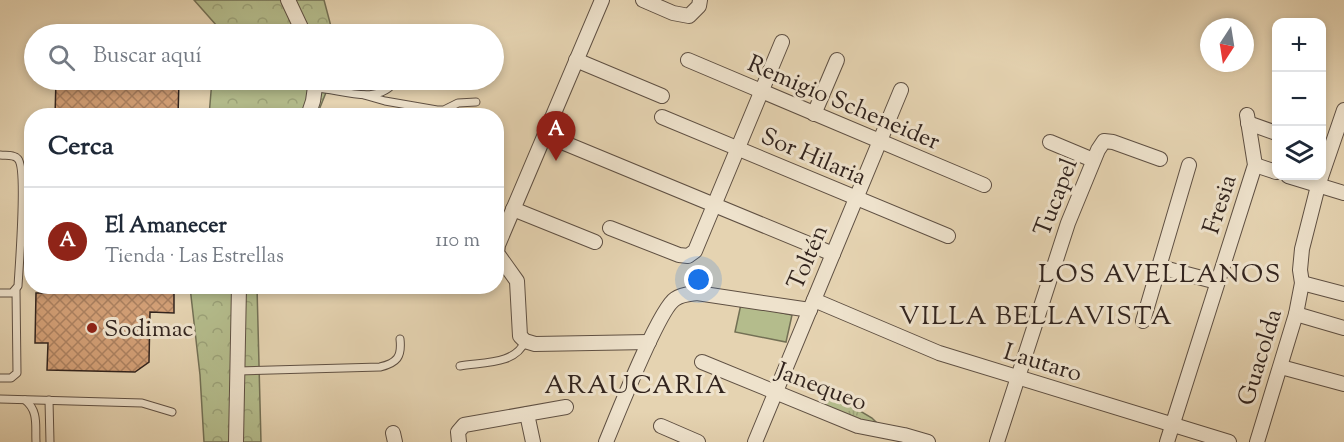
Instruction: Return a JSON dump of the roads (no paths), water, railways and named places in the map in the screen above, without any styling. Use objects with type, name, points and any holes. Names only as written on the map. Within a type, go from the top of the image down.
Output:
[{"type":"street","points":[[288,0],[299,24]]},
{"type":"street","points":[[504,231],[602,0]]},
{"type":"street","points":[[643,0],[673,13],[689,16],[699,6],[700,0]]},
{"type":"street","points":[[610,228],[679,255],[688,256],[695,251],[782,42]]},
{"type":"street","points":[[576,60],[662,96]]},
{"type":"street","name":"Remigio Scheneider","points":[[688,60],[984,185]]},
{"type":"street","points":[[814,114],[837,60]]},
{"type":"street","points":[[310,108],[314,90]]},
{"type":"street","name":"Toltén","points":[[755,442],[901,90]]},
{"type":"street","name":"Guacolda","points":[[1257,442],[1296,314],[1302,283],[1300,259],[1318,186],[1344,110]]},
{"type":"street","name":"Sor Hilaria","points":[[662,117],[948,236]]},
{"type":"street","name":"Fresia","points":[[1167,442],[1255,165],[1247,119],[1272,131]]},
{"type":"street","points":[[545,135],[833,254]]},
{"type":"street","name":"Tucapel","points":[[998,442],[1068,223],[1093,160],[1104,141],[1113,142],[1160,159]]},
{"type":"street","points":[[1050,142],[1093,160]]},
{"type":"street","points":[[1143,321],[1189,165]]},
{"type":"street","points":[[1255,165],[1272,171]]},
{"type":"street","points":[[1300,180],[1344,193]]},
{"type":"street","points":[[513,209],[595,242]]},
{"type":"street","points":[[504,262],[517,280],[519,336],[525,341],[535,344],[649,342],[606,442]]},
{"type":"street","points":[[1160,267],[1217,282]]},
{"type":"street","points":[[1302,283],[1344,294]]},
{"type":"street","name":"Lautaro","points":[[649,342],[673,299],[683,295],[698,293],[812,305],[939,353],[1229,442]]},
{"type":"street","points":[[236,442],[239,294]]},
{"type":"street","points":[[1296,314],[1344,328]]},
{"type":"street","name":"Janequeo","points":[[702,362],[858,426],[928,442]]},
{"type":"street","points":[[1281,367],[1344,384]]},
{"type":"street","points":[[459,442],[458,432],[464,425],[566,407]]},
{"type":"street","points":[[527,414],[532,442]]},
{"type":"street","points":[[662,426],[698,442]]},
{"type":"lane","points":[[342,90],[425,108]]},
{"type":"lane","points":[[364,95],[385,90]]},
{"type":"lane","points":[[448,108],[458,103],[476,102]]},
{"type":"lane","points":[[0,155],[13,156],[21,165],[20,241],[16,290],[17,373],[11,378],[0,378]]},
{"type":"lane","points":[[0,293],[12,293],[16,290]]},
{"type":"lane","points":[[238,370],[380,367],[390,364],[399,356],[400,339]]},
{"type":"lane","points":[[460,366],[511,357],[520,351],[525,341]]},
{"type":"lane","points":[[0,399],[142,403],[172,412]]},
{"type":"lane","points":[[25,400],[32,406],[35,413],[36,442]]},
{"type":"lane","points":[[49,400],[50,442]]},
{"type":"place","name":"El Amanecer","points":[[556,161]]},
{"type":"place","name":"Sodimac","points":[[92,328]]},
{"type":"district","name":"LOS AVELLANOS","points":[[1160,273]]},
{"type":"district","name":"VILLA BELLAVISTA","points":[[1036,315]]},
{"type":"district","name":"ARAUCARIA","points":[[636,384]]}]
